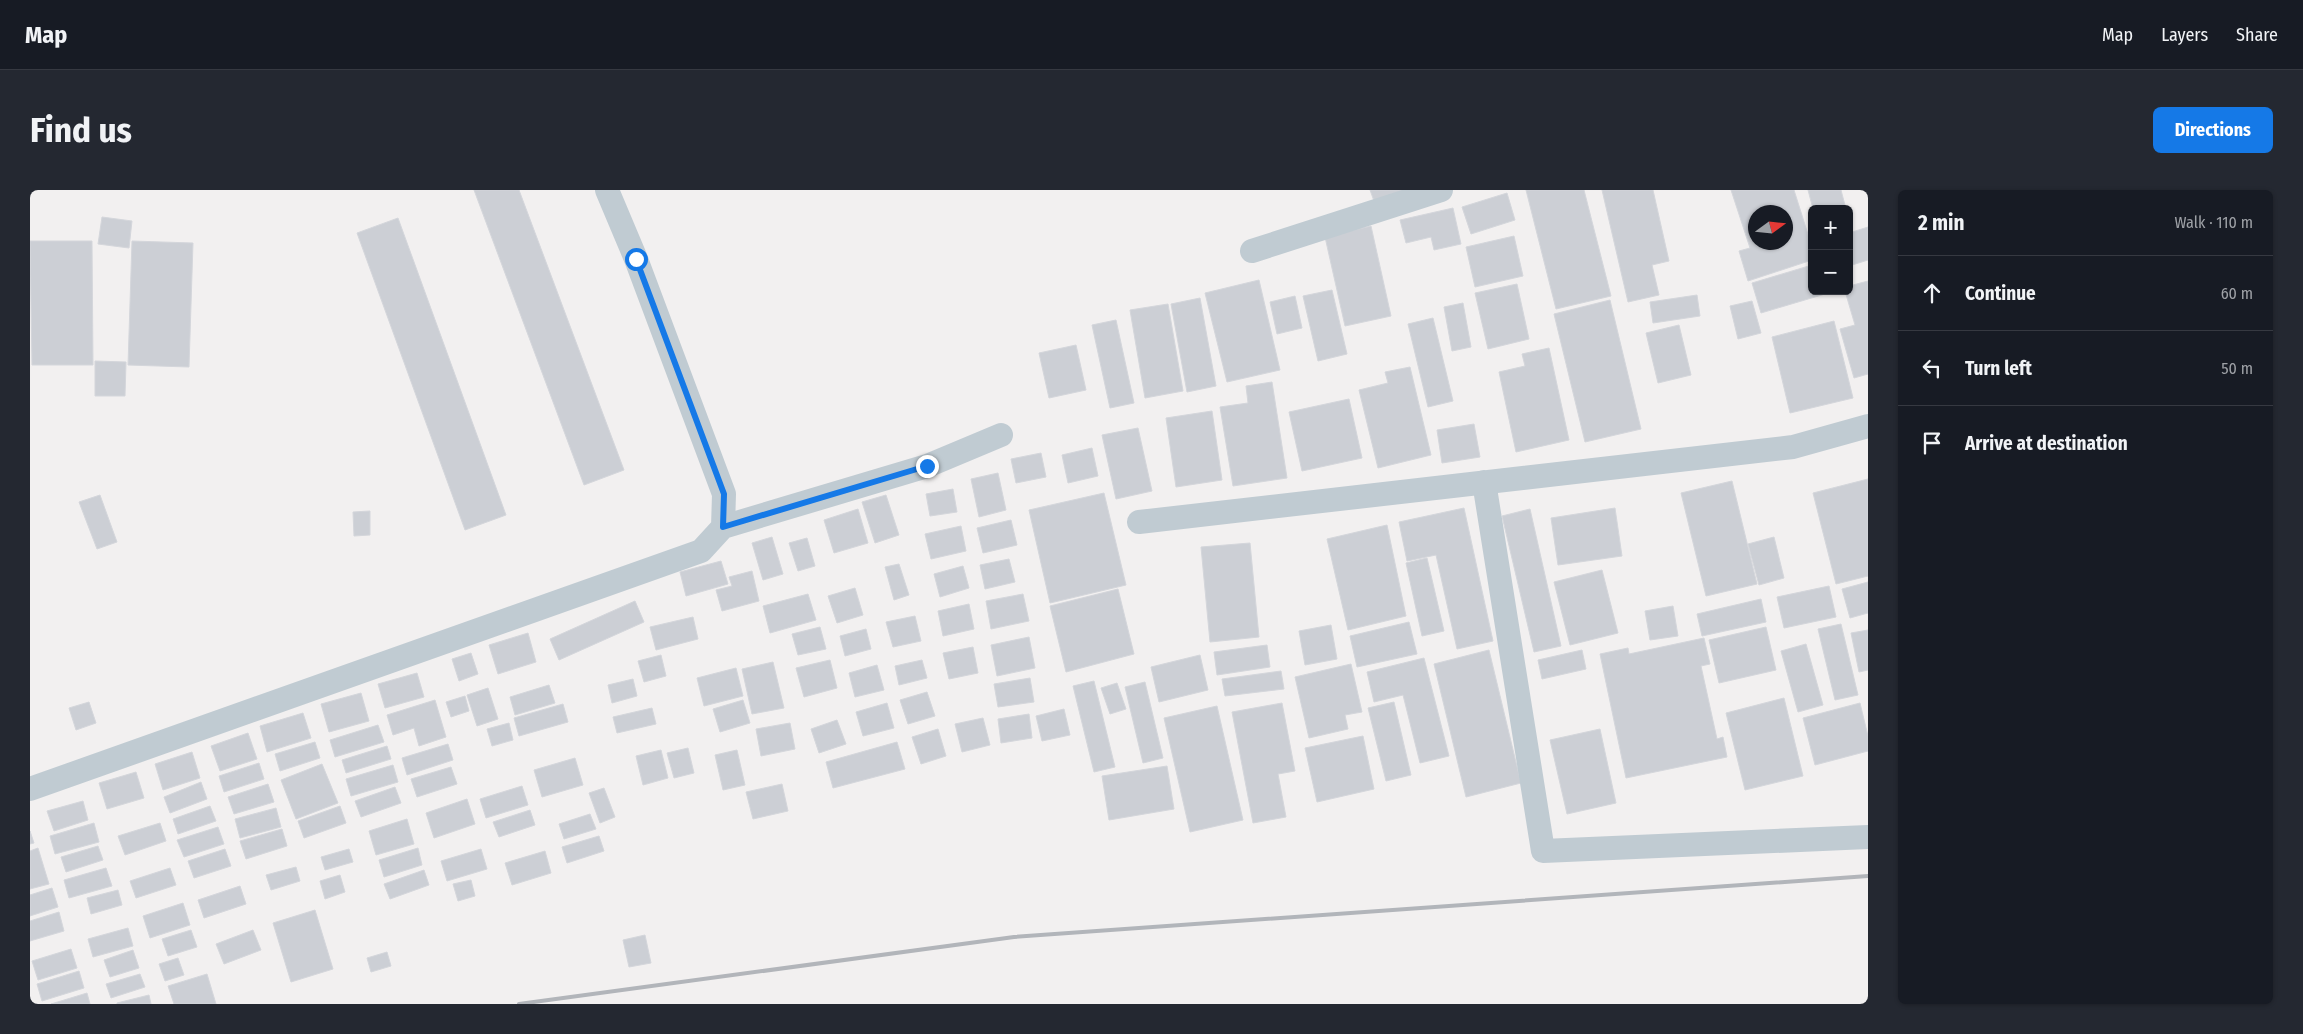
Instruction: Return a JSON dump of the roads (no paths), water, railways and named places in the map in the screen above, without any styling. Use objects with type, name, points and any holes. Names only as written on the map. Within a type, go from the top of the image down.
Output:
[{"type":"street","points":[[607,190],[636,259],[724,494],[723,527]]},
{"type":"street","points":[[1252,251],[1441,190]]},
{"type":"street","points":[[1139,522],[1793,447],[1868,426]]},
{"type":"street","points":[[30,789],[701,551],[723,527],[927,466],[1001,435]]},
{"type":"street","points":[[1484,482],[1543,851],[1868,837]]},
{"type":"railway","points":[[519,1004],[1014,937],[1868,876]]}]
